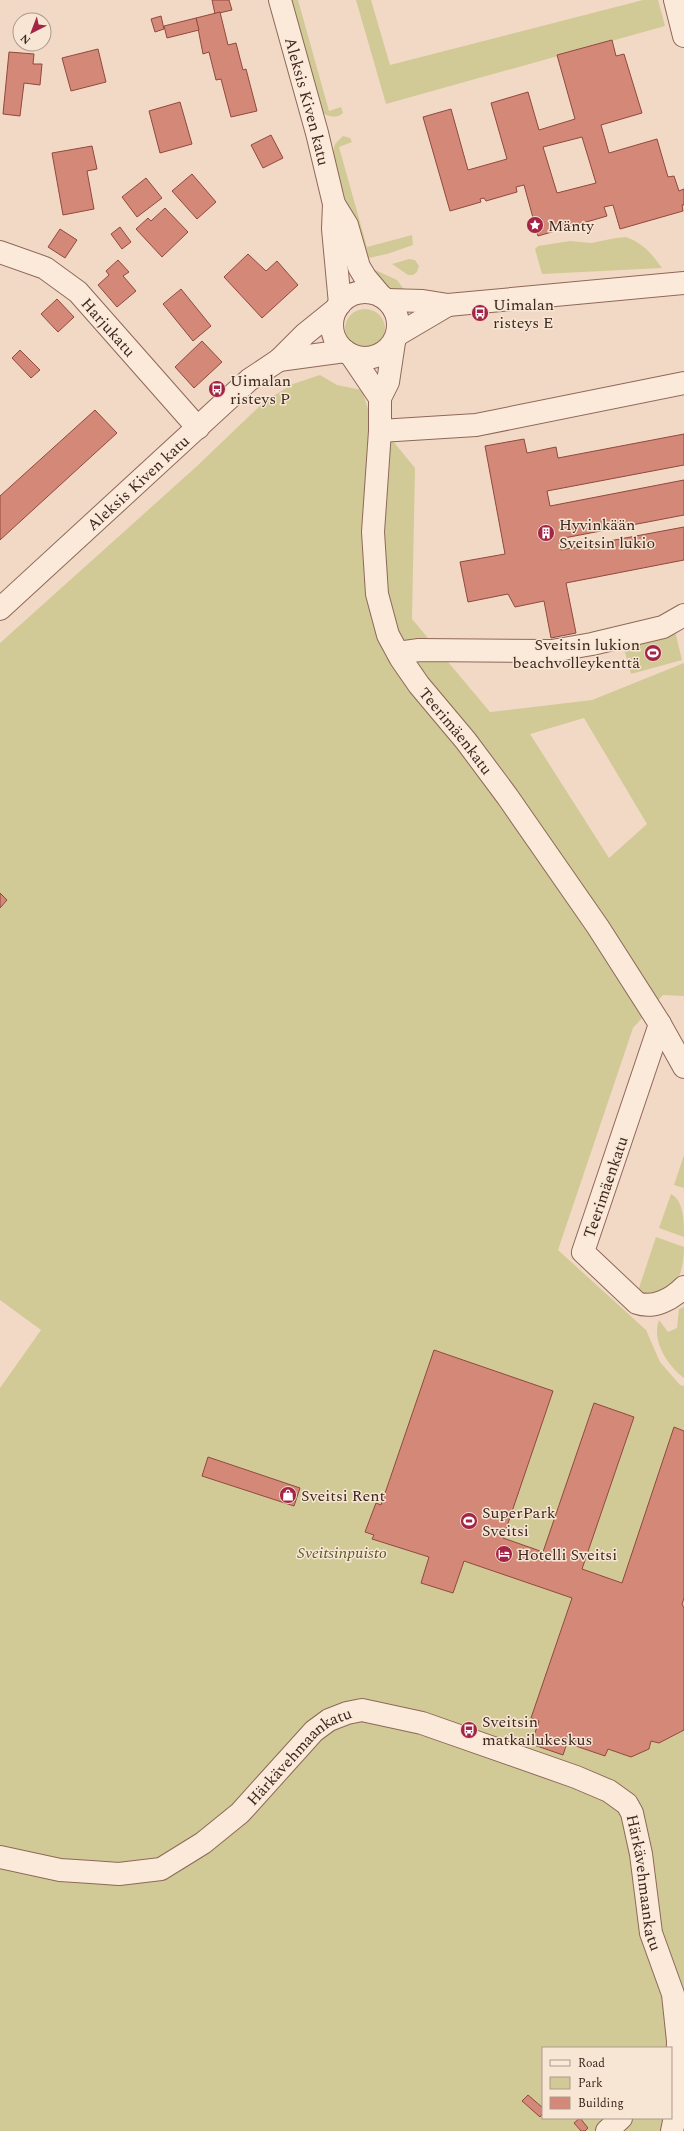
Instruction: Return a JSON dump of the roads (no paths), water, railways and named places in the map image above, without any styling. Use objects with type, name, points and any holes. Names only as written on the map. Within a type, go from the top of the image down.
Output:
[{"type":"street","name":"Aleksis Kiven katu","points":[[0,609],[249,380],[279,360],[305,334],[338,307],[333,229],[334,204],[317,133],[280,0]]},
{"type":"street","points":[[675,0],[684,36]]},
{"type":"street","name":"Aleksis Kiven katu","points":[[334,204],[347,226],[360,267],[365,277],[384,298]]},
{"type":"street","name":"Harjukatu","points":[[0,252],[45,268],[78,292],[198,428]]},
{"type":"street","points":[[380,398],[334,336],[332,327],[338,307],[348,297],[359,292],[370,292],[384,298],[423,301],[448,305],[684,283]]},
{"type":"street","points":[[384,298],[397,316],[396,338]]},
{"type":"street","points":[[348,353],[361,358],[371,358],[380,355],[396,338],[448,305]]},
{"type":"street","name":"Teerimäenkatu","points":[[396,338],[388,382],[380,398],[380,431],[373,532],[374,566],[382,614],[388,635],[419,685],[466,741],[507,796],[598,927],[660,1024],[684,1067]]},
{"type":"street","name":"Aleksis Kiven katu","points":[[279,360],[326,352],[348,353]]},
{"type":"street","points":[[380,431],[476,425],[684,383]]},
{"type":"street","points":[[398,653],[419,650],[552,651],[592,644],[663,626],[684,615]]},
{"type":"street","name":"Teerimäenkatu","points":[[660,1024],[582,1252],[637,1303],[644,1305],[664,1301],[684,1287]]},
{"type":"street","name":"Härkävehmaankatu","points":[[0,1857],[60,1870],[118,1874],[161,1869],[203,1843],[240,1813],[314,1731],[330,1720],[347,1713],[362,1710],[422,1723],[609,1791],[627,1804],[632,1813],[641,1854],[651,1933],[673,1994],[676,2112],[672,2131]]},
{"type":"street","points":[[607,2131],[620,2119]]},
{"type":"place","name":"Mänty","points":[[535,225]]},
{"type":"place","name":"Uimalan risteys E","points":[[480,313]]},
{"type":"place","name":"Uimalan risteys P","points":[[217,389]]},
{"type":"place","name":"Hyvinkään Sveitsin lukio","points":[[546,533]]},
{"type":"place","name":"Sveitsin lukion beachvolleykenttä","points":[[653,653]]},
{"type":"place","name":"Sveitsi Rent","points":[[288,1495]]},
{"type":"place","name":"SuperPark Sveitsi","points":[[469,1521]]},
{"type":"place","name":"Hotelli Sveitsi","points":[[504,1554]]},
{"type":"place","name":"Sveitsin matkailukeskus","points":[[469,1730]]},
{"type":"park label","name":"Sveitsinpuisto","points":[[342,1552]]}]
